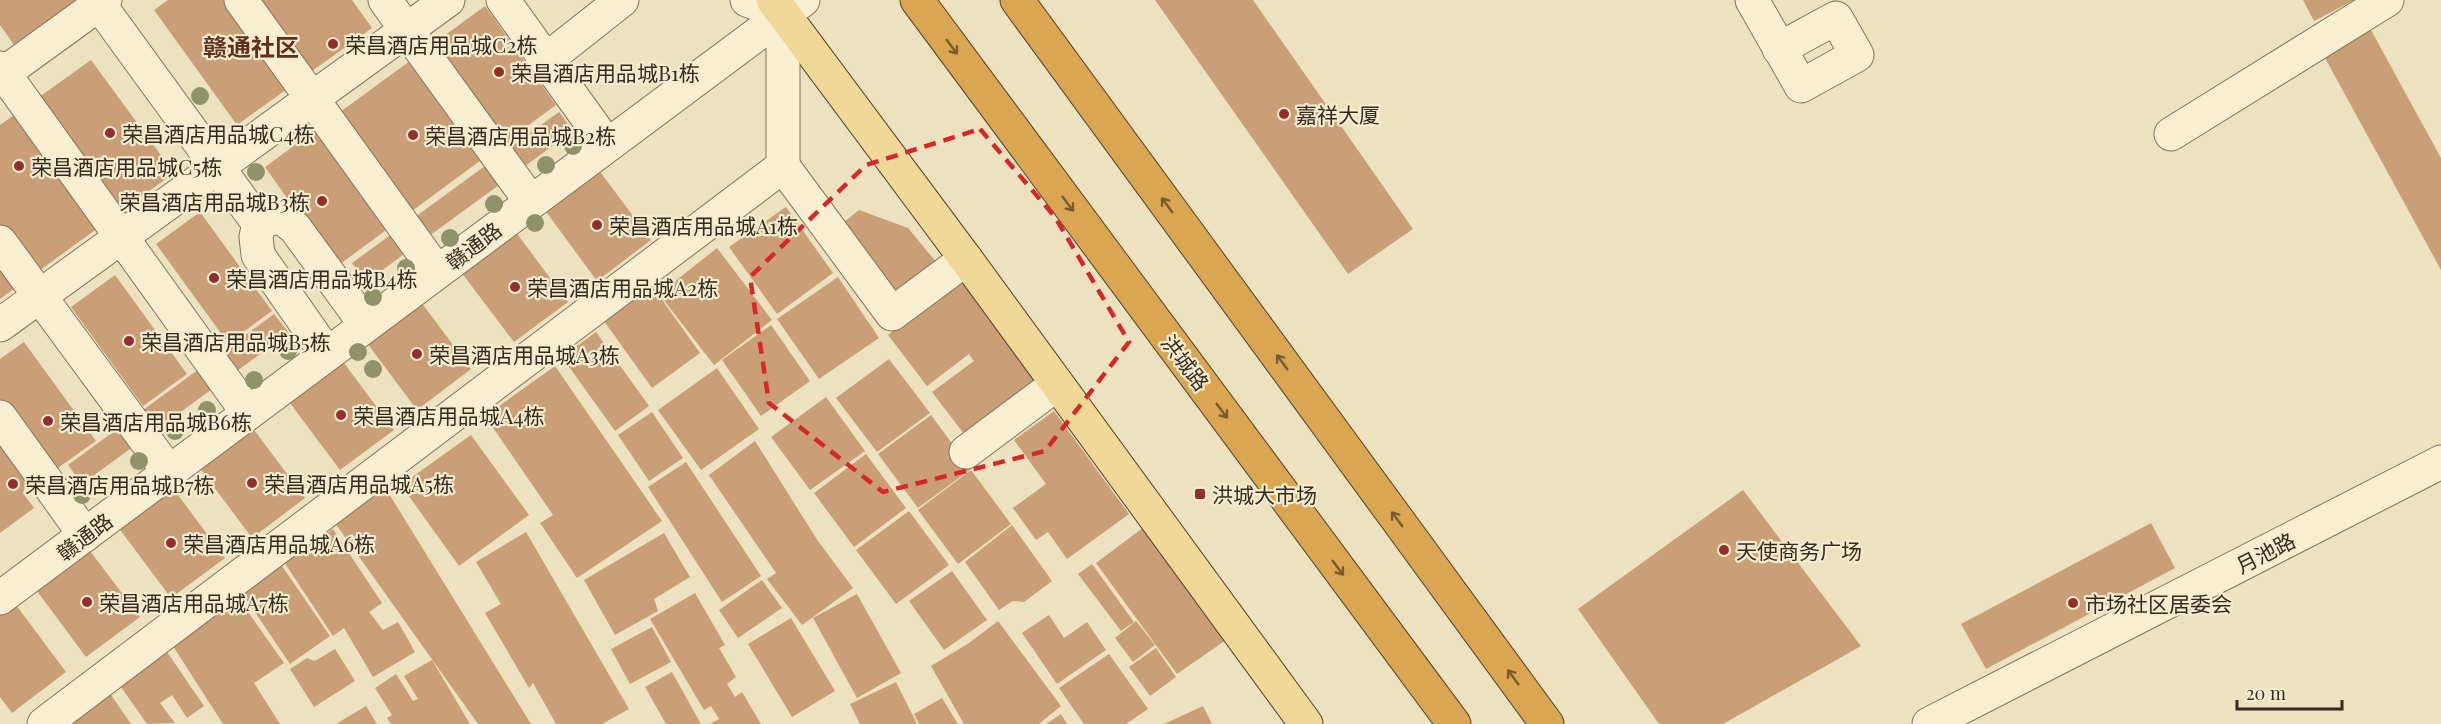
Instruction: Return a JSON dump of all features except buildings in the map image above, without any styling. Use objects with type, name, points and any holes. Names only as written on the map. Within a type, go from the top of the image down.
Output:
[{"type":"highway","name":"洪城路","points":[[917,0],[1454,724]]},
{"type":"highway","points":[[1017,0],[1547,724]]},
{"type":"main road","points":[[786,5],[966,259],[1306,724]]},
{"type":"street","points":[[241,0],[437,272]]},
{"type":"street","points":[[385,0],[531,202]]},
{"type":"street","points":[[0,324],[447,0]]},
{"type":"street","points":[[503,0],[607,145]]},
{"type":"street","points":[[546,60],[622,0]]},
{"type":"street","points":[[747,0],[786,5],[783,166],[892,314],[966,259]]},
{"type":"street","points":[[1752,0],[1779,49]]},
{"type":"street","points":[[2171,134],[2387,0]]},
{"type":"street","points":[[249,413],[1,72],[102,2],[259,224],[256,237],[258,255],[327,354]]},
{"type":"street","name":"赣通路","points":[[0,598],[607,145],[786,5]]},
{"type":"street","points":[[44,724],[783,166]]},
{"type":"street","points":[[259,224],[281,217],[295,228],[366,325]]},
{"type":"street","points":[[0,242],[170,472]]},
{"type":"street","points":[[966,452],[1058,384]]},
{"type":"street","points":[[0,417],[85,535]]},
{"type":"street","name":"月池路","points":[[1929,724],[2441,462]]},
{"type":"highlighted area","points":[[980,129],[1055,217],[1129,342],[1045,451],[883,492],[769,403],[750,277],[866,165]]},
{"type":"place","name":"荣昌酒店用品城C2栋","points":[[333,44]]},
{"type":"place","name":"荣昌酒店用品城B1栋","points":[[499,72]]},
{"type":"place","name":"嘉祥大厦","points":[[1284,114]]},
{"type":"place","name":"荣昌酒店用品城C4栋","points":[[110,133]]},
{"type":"place","name":"荣昌酒店用品城B2栋","points":[[413,135]]},
{"type":"place","name":"荣昌酒店用品城C5栋","points":[[19,166]]},
{"type":"place","name":"荣昌酒店用品城B3栋","points":[[322,201]]},
{"type":"place","name":"荣昌酒店用品城A1栋","points":[[597,225]]},
{"type":"place","name":"荣昌酒店用品城B4栋","points":[[214,278]]},
{"type":"place","name":"荣昌酒店用品城A2栋","points":[[515,287]]},
{"type":"place","name":"荣昌酒店用品城B5栋","points":[[129,341]]},
{"type":"place","name":"荣昌酒店用品城A3栋","points":[[417,354]]},
{"type":"place","name":"荣昌酒店用品城A4栋","points":[[341,415]]},
{"type":"place","name":"荣昌酒店用品城B6栋","points":[[48,421]]},
{"type":"place","name":"荣昌酒店用品城A5栋","points":[[252,483]]},
{"type":"place","name":"荣昌酒店用品城B7栋","points":[[13,484]]},
{"type":"place","name":"洪城大市场","points":[[1200,494]]},
{"type":"place","name":"荣昌酒店用品城A6栋","points":[[171,543]]},
{"type":"place","name":"天使商务广场","points":[[1724,550]]},
{"type":"place","name":"荣昌酒店用品城A7栋","points":[[87,602]]},
{"type":"place","name":"市场社区居委会","points":[[2073,603]]},
{"type":"district","name":"赣通社区","points":[[251,46]]}]
